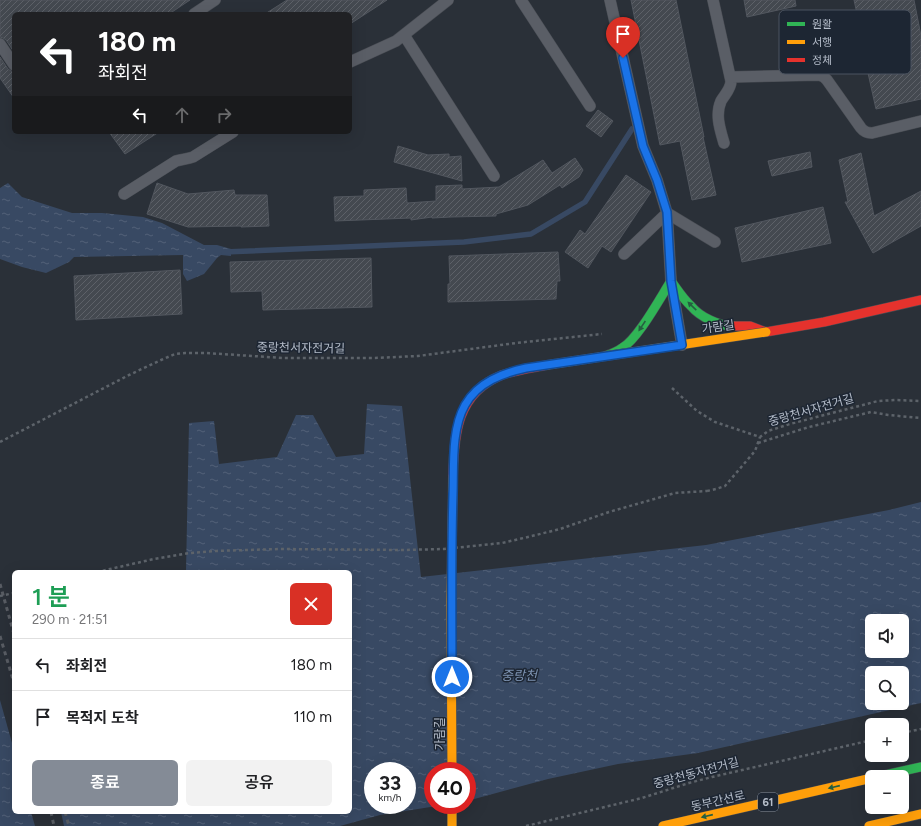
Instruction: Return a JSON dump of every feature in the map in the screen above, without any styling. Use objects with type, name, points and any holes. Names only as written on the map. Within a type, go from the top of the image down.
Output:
[{"type":"main road","points":[[603,357],[623,348],[634,337],[671,281],[691,307],[703,316],[715,322],[729,326],[750,326],[766,332]]},
{"type":"main road","name":"가람길","points":[[452,762],[452,537],[455,444],[460,416],[474,393],[487,383],[513,371],[824,322],[921,300]]},
{"type":"main road","points":[[905,770],[921,766]]},
{"type":"main road","name":"동부간선로","points":[[663,826],[865,780]]},
{"type":"main road","points":[[452,814],[452,826]]},
{"type":"main road","points":[[869,826],[921,814]]},
{"type":"lane","points":[[197,12],[215,0]]},
{"type":"lane","points":[[352,61],[391,44],[448,0]]},
{"type":"lane","points":[[521,0],[590,106]]},
{"type":"lane","points":[[610,0],[643,146],[657,180],[667,212],[671,281],[682,345]]},
{"type":"lane","points":[[713,0],[731,77],[731,86],[722,100],[718,110],[718,121],[724,142]]},
{"type":"lane","points":[[404,35],[494,176]]},
{"type":"lane","points":[[0,44],[12,62]]},
{"type":"lane","points":[[731,77],[819,75],[824,77],[860,128],[868,133],[921,121]]},
{"type":"lane","points":[[124,194],[176,162],[193,157],[230,134]]},
{"type":"lane","points":[[667,212],[715,242]]},
{"type":"lane","points":[[624,254],[667,212]]},
{"type":"path","name":"중랑천서자전거길","points":[[0,442],[129,375],[176,354],[206,353],[283,358],[375,358],[418,356],[608,333]]},
{"type":"path","name":"중랑천서자전거길","points":[[672,388],[697,411],[714,422],[760,437],[768,430],[878,401],[921,401]]},
{"type":"path","points":[[758,443],[809,427],[871,412],[921,418]]},
{"type":"path","points":[[106,570],[190,553],[214,551],[280,549],[444,549],[502,543],[560,529],[674,492],[707,491],[725,486],[755,451],[760,437]]},
{"type":"path","points":[[0,596],[12,593]]},
{"type":"path","points":[[909,732],[921,729]]},
{"type":"path","name":"중랑천동자전거길","points":[[526,826],[642,798],[712,777],[865,742]]},
{"type":"water","points":[[8,183],[22,197],[72,213],[102,213],[143,217],[162,223],[204,245],[217,245],[231,249],[231,256],[221,255],[204,274],[187,281],[183,274],[183,255],[74,257],[69,262],[46,273],[22,267],[0,259],[0,188]]},
{"type":"water","name":"중랑천","points":[[367,404],[402,406],[421,577],[706,545],[889,510],[921,502],[921,703],[909,706],[909,666],[865,666],[865,710],[890,710],[698,753],[618,764],[548,779],[476,799],[476,762],[424,762],[424,808],[416,809],[416,762],[364,762],[364,814],[386,814],[340,826],[0,826],[0,697],[12,694],[12,814],[352,814],[352,570],[186,570],[189,423],[214,421],[219,464],[277,457],[296,415],[313,415],[336,457],[364,454]]},
{"type":"pier","points":[[12,692],[12,743],[0,700],[0,695]]},
{"type":"pier","points":[[32,814],[61,814],[64,826],[35,826]]},
{"type":"building","points":[[0,0],[190,0],[172,12],[12,12],[12,49],[6,40],[0,37]]},
{"type":"building","points":[[287,0],[387,0],[352,23],[352,12],[268,12]]},
{"type":"building","points":[[631,0],[676,0],[716,195],[692,200],[680,141],[660,145]]},
{"type":"building","points":[[744,0],[795,0],[796,6],[747,17]]},
{"type":"building","points":[[854,0],[914,0],[921,36],[921,99],[876,109],[868,74],[911,74],[911,10],[856,10]]},
{"type":"building","points":[[0,57],[8,69],[12,71],[12,95],[0,78]]},
{"type":"building","points":[[598,110],[613,121],[601,137],[586,126]]},
{"type":"building","points":[[110,134],[156,134],[125,154]]},
{"type":"building","points":[[398,146],[428,155],[449,154],[449,157],[461,156],[462,181],[394,162]]},
{"type":"building","points":[[810,152],[812,167],[772,176],[768,161]]},
{"type":"building","points":[[861,153],[874,216],[921,191],[921,226],[873,253],[845,202],[848,202],[839,160]]},
{"type":"building","points":[[575,158],[583,170],[579,177],[562,188],[560,185],[528,205],[496,214],[496,216],[432,217],[411,220],[411,218],[335,221],[334,197],[364,196],[364,190],[406,188],[407,203],[436,201],[436,186],[462,185],[462,189],[499,187],[543,160],[552,173]]},
{"type":"building","points":[[626,175],[651,192],[611,252],[602,246],[588,268],[565,252],[580,230],[585,234]]},
{"type":"building","points":[[157,183],[188,194],[234,190],[235,195],[267,195],[269,226],[188,227],[147,214]]},
{"type":"building","points":[[823,207],[831,243],[742,262],[735,228]]},
{"type":"building","points":[[558,252],[560,281],[557,281],[556,299],[448,302],[448,284],[450,284],[449,256]]},
{"type":"building","points":[[371,258],[372,307],[263,310],[262,291],[231,292],[230,262]]},
{"type":"building","points":[[180,270],[182,314],[76,320],[74,276]]},
{"type":"waterway","points":[[224,252],[464,242],[531,234],[585,202],[632,129]]},
{"type":"railway","points":[[0,584],[12,627]]},
{"type":"railway","points":[[0,636],[12,676]]},
{"type":"railway","points":[[51,814],[54,826]]},
{"type":"railway","points":[[66,814],[69,826]]},
{"type":"traffic: fast","points":[[605,356],[614,353],[635,336],[671,281],[685,300],[699,314],[716,323],[733,326]]},
{"type":"traffic: fast","points":[[908,770],[921,767]]},
{"type":"traffic: slow","points":[[547,365],[766,332]]},
{"type":"traffic: slow","points":[[452,762],[451,601],[453,476]]},
{"type":"traffic: slow","points":[[663,826],[865,780]]},
{"type":"traffic: slow","points":[[452,814],[452,826]]},
{"type":"traffic: slow","points":[[869,826],[921,814]]},
{"type":"traffic: jam","points":[[733,326],[750,326],[766,332],[824,322],[921,300]]},
{"type":"traffic: jam","points":[[453,476],[457,430],[461,416],[467,404],[476,392],[487,383],[502,375],[518,370],[547,365]]},
{"type":"route","points":[[452,677],[452,537],[455,444],[460,416],[466,404],[474,393],[487,383],[513,371],[682,345],[671,281],[667,212],[657,180],[643,146],[623,58]]}]
